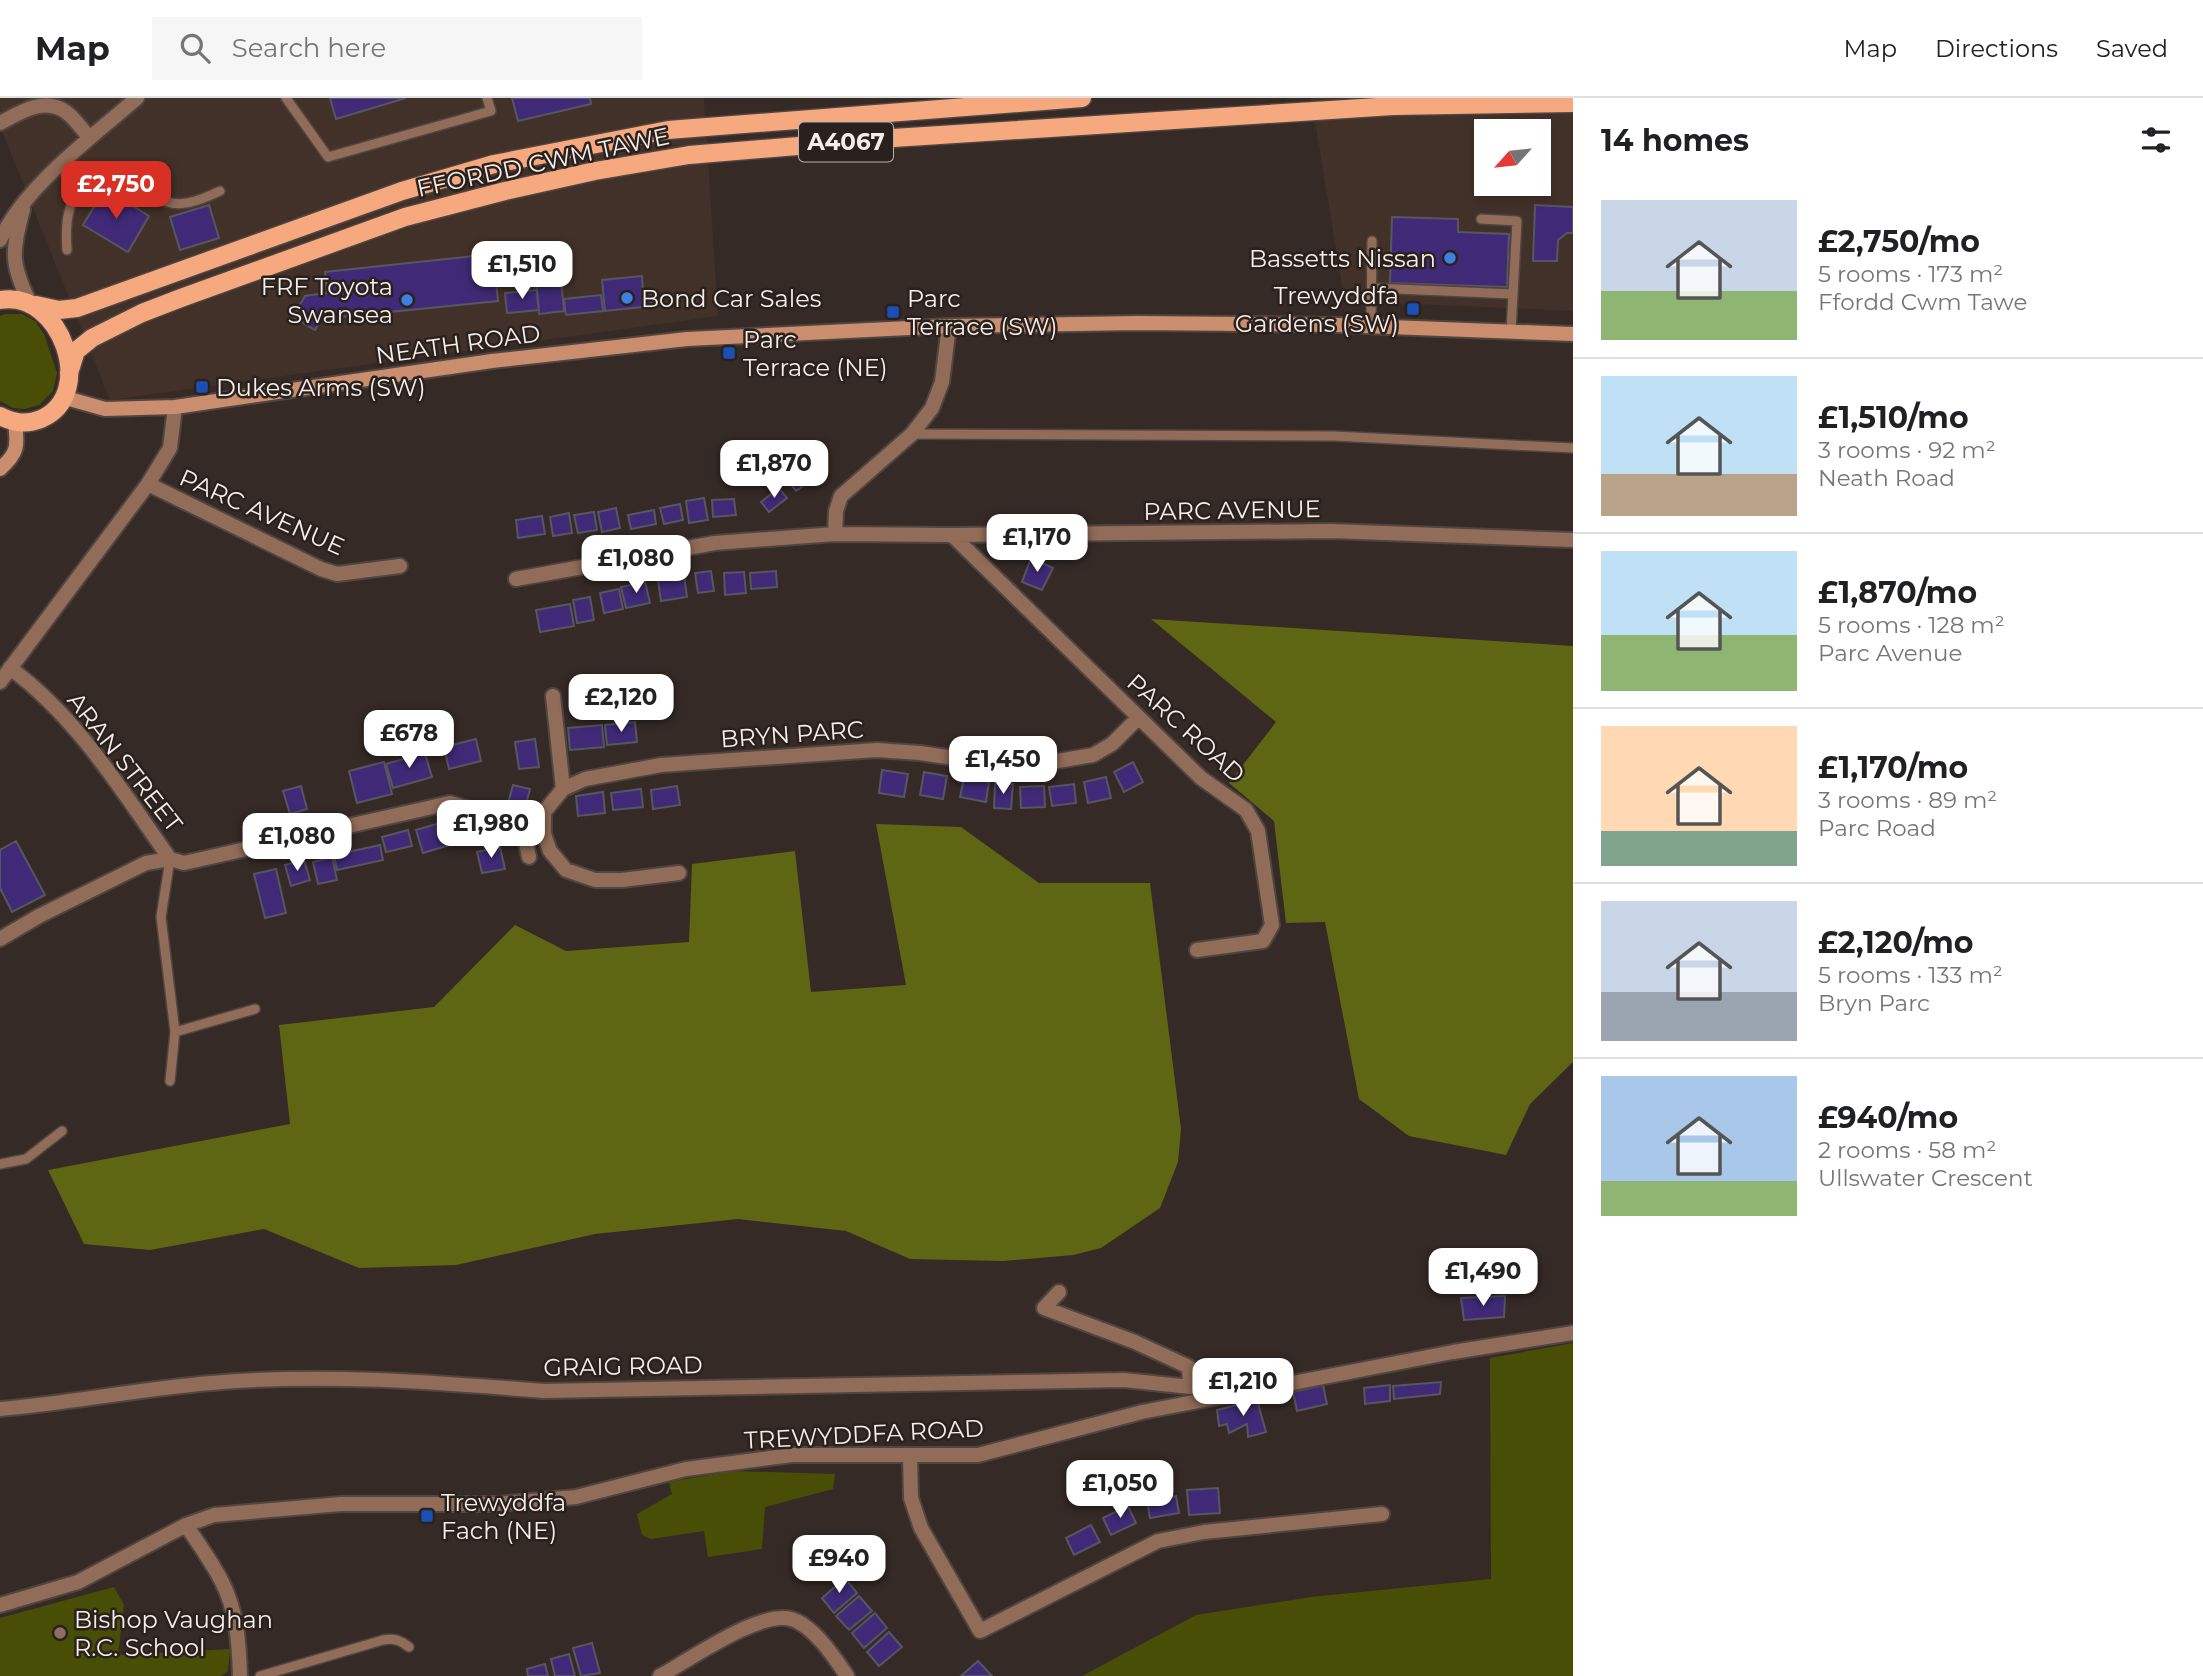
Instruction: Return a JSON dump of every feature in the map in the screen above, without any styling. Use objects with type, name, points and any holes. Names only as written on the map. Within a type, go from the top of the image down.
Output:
[{"type":"main road","name":"FFORDD CWM TAWE","points":[[0,300],[13,298],[59,310],[77,307],[402,191],[494,164],[584,145],[668,130],[1083,98]]},
{"type":"main road","name":"FFORDD CWM TAWE","points":[[69,373],[76,351],[92,338],[142,313],[181,298],[405,217],[595,171],[689,155],[893,138],[1393,106],[1573,103]]},
{"type":"main road","points":[[0,469],[11,460],[18,445],[8,420],[36,421],[58,409],[66,398],[69,373],[60,336],[52,321],[33,304]]},
{"type":"main road","name":"NEATH ROAD","points":[[66,398],[105,409],[175,407],[492,361],[687,339],[949,326],[1136,323],[1371,326],[1573,334]]},
{"type":"street","points":[[0,240],[6,226],[25,201],[90,138],[137,98]]},
{"type":"street","points":[[0,123],[26,109],[46,105],[64,110],[90,138]]},
{"type":"street","points":[[25,201],[13,262],[16,274],[33,304]]},
{"type":"street","points":[[835,534],[836,512],[841,496],[912,435],[932,408],[942,382],[949,326]]},
{"type":"street","points":[[0,682],[148,484],[170,448],[175,407]]},
{"type":"street","name":"PARC AVENUE","points":[[148,484],[337,575],[400,566]]},
{"type":"street","name":"PARC AVENUE","points":[[516,579],[715,543],[835,534],[1331,531],[1573,540]]},
{"type":"street","name":"PARC ROAD","points":[[952,535],[1202,778],[1246,810],[1258,831],[1272,925],[1263,941],[1198,950]]},
{"type":"street","name":"ARAN STREET","points":[[10,668],[37,688],[80,733],[170,859]]},
{"type":"street","points":[[553,696],[563,789],[544,812],[544,834],[550,851],[566,870],[595,880],[622,880],[679,873]]},
{"type":"street","name":"BRYN PARC","points":[[563,789],[585,779],[661,765],[877,750],[920,753],[1000,765],[1046,764],[1093,755],[1112,744],[1138,718]]},
{"type":"street","points":[[0,939],[39,916],[146,863],[170,859],[184,863],[450,803],[517,823],[524,833],[529,856]]},
{"type":"street","points":[[1059,1292],[1045,1308],[1135,1342],[1189,1367],[1191,1387]]},
{"type":"street","name":"TREWYDDFA ROAD","points":[[0,1605],[78,1582],[186,1525],[214,1515],[341,1504],[497,1504],[576,1497],[686,1469],[792,1455],[978,1455],[1142,1412],[1453,1352],[1573,1333]]},
{"type":"street","name":"GRAIG ROAD","points":[[0,1409],[211,1383],[323,1380],[436,1383],[544,1391],[1124,1380],[1247,1393]]},
{"type":"street","points":[[910,1455],[911,1498],[921,1528],[980,1631],[1158,1541],[1204,1532],[1382,1514]]},
{"type":"street","points":[[186,1525],[222,1581],[232,1608],[239,1638],[240,1676]]},
{"type":"street","points":[[660,1676],[746,1626],[766,1620],[791,1618],[815,1634],[847,1676]]},
{"type":"lane","points":[[286,98],[328,157],[491,111],[487,98]]},
{"type":"lane","points":[[64,162],[85,181],[100,180],[120,172],[130,174],[146,183],[157,196],[169,203],[203,199],[220,191]]},
{"type":"lane","points":[[67,250],[68,211],[85,181]]},
{"type":"lane","points":[[1481,219],[1517,221],[1511,331]]},
{"type":"lane","points":[[1371,326],[1372,241]]},
{"type":"lane","points":[[1373,288],[1513,294]]},
{"type":"lane","points":[[912,435],[1334,436],[1573,448]]},
{"type":"lane","points":[[170,859],[161,918],[175,1032],[170,1082]]},
{"type":"lane","points":[[175,1032],[255,1009]]},
{"type":"lane","points":[[0,1164],[26,1159],[62,1132]]},
{"type":"lane","points":[[260,1676],[383,1640],[401,1641],[409,1647]]},
{"type":"shaded area","points":[[0,98],[704,98],[718,316],[110,400],[0,126]]},
{"type":"shaded area","points":[[1311,98],[1573,98],[1573,311],[1345,301]]},
{"type":"green space","points":[[22,314],[35,321],[44,334],[57,373],[53,391],[39,405],[25,409],[13,408],[0,401],[0,316]]},
{"type":"green space","points":[[1151,619],[1573,646],[1573,1062],[1530,1104],[1506,1155],[1409,1136],[1359,1099],[1325,922],[1286,923],[1274,821],[1229,783],[1276,722]]},
{"type":"green space","points":[[876,824],[961,827],[1039,883],[1150,883],[1181,1129],[1178,1162],[1160,1208],[1101,1248],[1073,1255],[1003,1261],[910,1259],[846,1231],[738,1219],[595,1234],[456,1265],[359,1268],[264,1229],[150,1250],[84,1244],[48,1170],[290,1124],[279,1025],[434,1007],[515,925],[566,951],[689,942],[692,864],[795,851],[811,992],[906,985]]},
{"type":"green space","points":[[1573,1343],[1573,1676],[1082,1676],[1196,1615],[1311,1597],[1491,1579],[1490,1358]]},
{"type":"green space","points":[[733,1471],[835,1474],[833,1489],[765,1507],[762,1549],[708,1557],[704,1531],[651,1539],[642,1535],[637,1514],[672,1494],[669,1482]]},
{"type":"green space","name":"Bishop Vaughan R.C. School","points":[[114,1587],[124,1605],[118,1655],[230,1649],[228,1671],[221,1676],[0,1676],[0,1618]]},
{"type":"building","points":[[330,98],[406,98],[336,119]]},
{"type":"building","points":[[512,98],[590,98],[591,104],[518,121]]},
{"type":"building","points":[[105,189],[149,216],[128,252],[83,225]]},
{"type":"building","points":[[209,205],[219,238],[180,250],[170,217]]},
{"type":"building","points":[[1535,205],[1573,207],[1573,233],[1567,233],[1558,240],[1557,261],[1533,261]]},
{"type":"building","name":"Bassetts Nissan","points":[[1392,217],[1458,219],[1458,232],[1509,234],[1507,287],[1390,283]]},
{"type":"building","points":[[493,254],[498,301],[321,319],[315,330],[293,317],[305,296],[327,293],[325,272]]},
{"type":"building","name":"Bond Car Sales","points":[[642,276],[643,291],[650,290],[652,306],[605,311],[602,280]]},
{"type":"building","points":[[561,280],[564,311],[539,314],[536,283]]},
{"type":"building","points":[[537,290],[539,310],[507,313],[505,293]]},
{"type":"building","points":[[601,295],[603,311],[566,315],[564,299]]},
{"type":"building","points":[[807,465],[816,477],[796,491],[787,480]]},
{"type":"building","points":[[779,488],[787,498],[769,512],[761,502]]},
{"type":"building","points":[[704,498],[708,520],[689,523],[686,501]]},
{"type":"building","points":[[734,499],[736,515],[713,517],[712,500]]},
{"type":"building","points":[[680,504],[683,520],[664,524],[660,508]]},
{"type":"building","points":[[616,508],[620,528],[602,532],[598,512]]},
{"type":"building","points":[[654,510],[656,524],[631,529],[628,515]]},
{"type":"building","points":[[594,512],[597,530],[578,533],[574,515]]},
{"type":"building","points":[[569,513],[572,533],[553,536],[550,517]]},
{"type":"building","points":[[542,516],[545,534],[518,538],[516,520]]},
{"type":"building","points":[[1031,558],[1053,568],[1042,590],[1022,582]]},
{"type":"building","points":[[711,571],[714,591],[698,593],[695,573]]},
{"type":"building","points":[[776,571],[777,587],[751,589],[750,573]]},
{"type":"building","points":[[744,572],[746,593],[725,595],[724,573]]},
{"type":"building","points":[[684,575],[687,597],[661,601],[658,580]]},
{"type":"building","points":[[645,582],[650,603],[626,608],[621,587]]},
{"type":"building","points":[[619,589],[623,609],[604,613],[600,593]]},
{"type":"building","points":[[590,597],[594,620],[577,623],[573,600]]},
{"type":"building","points":[[570,604],[574,626],[540,632],[536,610]]},
{"type":"building","points":[[635,722],[637,742],[607,745],[605,725]]},
{"type":"building","points":[[602,725],[604,747],[570,750],[568,728]]},
{"type":"building","points":[[476,739],[481,761],[449,769],[444,747]]},
{"type":"building","points":[[535,739],[539,767],[519,769],[515,742]]},
{"type":"building","points":[[425,753],[432,777],[393,788],[386,764]]},
{"type":"building","points":[[384,762],[392,794],[357,803],[349,771]]},
{"type":"building","points":[[1133,762],[1143,782],[1124,792],[1114,772]]},
{"type":"building","points":[[882,770],[908,774],[904,797],[879,793]]},
{"type":"building","points":[[924,772],[947,776],[943,799],[920,795]]},
{"type":"building","points":[[1106,777],[1111,798],[1088,803],[1084,782]]},
{"type":"building","points":[[964,778],[989,782],[986,802],[960,797]]},
{"type":"building","points":[[995,783],[1013,784],[1011,809],[994,808]]},
{"type":"building","points":[[1074,784],[1076,803],[1052,806],[1049,787]]},
{"type":"building","points":[[513,785],[530,789],[524,812],[507,807]]},
{"type":"building","points":[[301,786],[307,809],[290,814],[283,791]]},
{"type":"building","points":[[677,786],[680,805],[653,809],[651,790]]},
{"type":"building","points":[[1044,786],[1045,807],[1021,808],[1020,787]]},
{"type":"building","points":[[641,789],[643,807],[613,810],[611,793]]},
{"type":"building","points":[[603,792],[605,813],[578,816],[576,796]]},
{"type":"building","points":[[447,821],[453,844],[423,853],[416,830]]},
{"type":"building","points":[[408,830],[412,846],[386,852],[382,837]]},
{"type":"building","points":[[16,841],[45,895],[12,912],[0,888],[0,850]]},
{"type":"building","points":[[380,845],[383,860],[337,870],[334,855]]},
{"type":"building","points":[[500,847],[505,869],[482,873],[477,852]]},
{"type":"building","points":[[332,857],[337,880],[318,884],[313,862]]},
{"type":"building","points":[[304,860],[310,880],[291,886],[285,865]]},
{"type":"building","points":[[276,869],[286,913],[265,918],[254,874]]},
{"type":"building","points":[[1505,1296],[1504,1317],[1464,1320],[1461,1298]]},
{"type":"building","points":[[1441,1382],[1440,1394],[1394,1399],[1393,1386]]},
{"type":"building","points":[[1323,1385],[1327,1404],[1297,1411],[1293,1392]]},
{"type":"building","points":[[1390,1385],[1390,1401],[1365,1404],[1364,1388]]},
{"type":"building","points":[[1257,1400],[1266,1432],[1248,1437],[1247,1424],[1229,1433],[1227,1424],[1219,1426],[1217,1410]]},
{"type":"building","points":[[1218,1488],[1220,1513],[1189,1515],[1187,1490]]},
{"type":"building","points":[[1176,1496],[1179,1513],[1150,1518],[1147,1500]]},
{"type":"building","points":[[1128,1506],[1136,1523],[1111,1535],[1103,1518]]},
{"type":"building","points":[[1091,1525],[1100,1542],[1074,1555],[1066,1538]]},
{"type":"building","points":[[845,1578],[857,1593],[834,1613],[822,1598]]},
{"type":"building","points":[[859,1596],[872,1611],[849,1630],[836,1616]]},
{"type":"building","points":[[875,1613],[887,1628],[864,1648],[852,1633]]},
{"type":"building","points":[[889,1632],[902,1647],[879,1666],[867,1652]]},
{"type":"building","points":[[592,1643],[600,1673],[581,1676],[573,1648]]},
{"type":"building","points":[[569,1654],[575,1676],[555,1676],[551,1659]]},
{"type":"building","points":[[978,1661],[992,1676],[961,1676]]},
{"type":"building","points":[[545,1664],[548,1676],[528,1676],[527,1669]]},
{"type":"place","name":"Bassetts Nissan","points":[[1450,258]]},
{"type":"place","name":"Bond Car Sales","points":[[627,298]]},
{"type":"place","name":"FRF Toyota Swansea","points":[[407,300]]},
{"type":"place","name":"Trewyddfa Gardens (SW)","points":[[1413,309]]},
{"type":"place","name":"Parc Terrace (SW)","points":[[893,312]]},
{"type":"place","name":"Parc Terrace (NE)","points":[[729,353]]},
{"type":"place","name":"Dukes Arms (SW)","points":[[202,387]]},
{"type":"place","name":"Trewyddfa Fach (NE)","points":[[427,1516]]},
{"type":"place","name":"Bishop Vaughan R.C. School","points":[[60,1633]]}]
